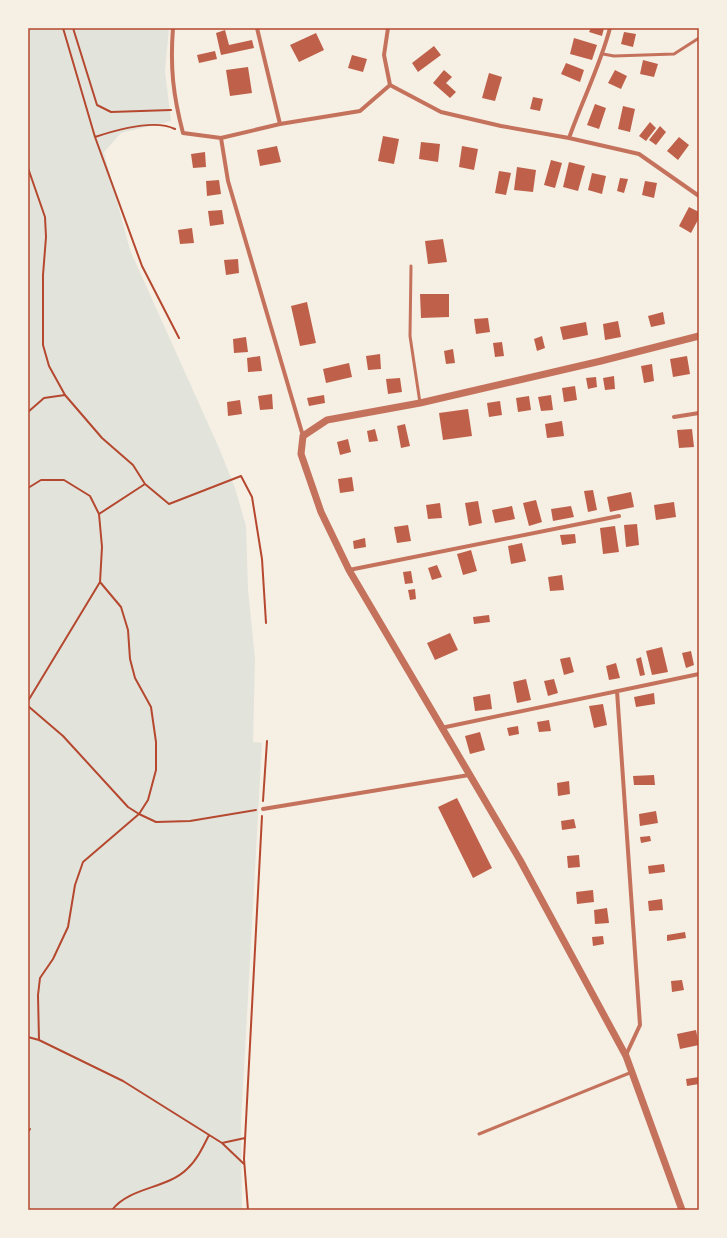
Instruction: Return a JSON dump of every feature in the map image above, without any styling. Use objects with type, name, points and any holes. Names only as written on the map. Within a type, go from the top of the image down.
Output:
[{"type":"street","points":[[173,28],[171,57],[174,100],[183,133],[221,138],[280,124],[360,111],[390,85]]},
{"type":"street","points":[[257,28],[280,124]]},
{"type":"street","points":[[388,28],[384,55],[390,85]]},
{"type":"street","points":[[568,138],[603,54],[610,28]]},
{"type":"street","points":[[390,85],[440,112],[639,154],[699,196]]},
{"type":"street","points":[[221,138],[228,181],[303,436],[301,454],[321,512],[349,570],[440,728],[520,860],[626,1056],[682,1210]]},
{"type":"street","points":[[303,436],[326,420],[420,403],[601,362],[699,336]]},
{"type":"street","points":[[674,417],[699,413]]},
{"type":"street","points":[[349,570],[619,516]]},
{"type":"street","points":[[440,728],[699,674]]},
{"type":"street","points":[[617,691],[640,1025],[626,1056]]},
{"type":"street","points":[[263,809],[469,775]]},
{"type":"lane","points":[[603,54],[614,56],[674,54],[699,38]]},
{"type":"lane","points":[[411,266],[410,336],[420,403]]},
{"type":"lane","points":[[478,1134],[632,1072]]},
{"type":"path","points":[[63,28],[95,137],[142,266],[179,338]]},
{"type":"path","points":[[73,28],[97,105],[110,112],[177,110]]},
{"type":"path","points":[[95,137],[125,128],[160,126],[168,126],[183,133]]},
{"type":"path","points":[[28,168],[45,217],[46,237],[43,275],[43,345],[49,366],[65,395],[102,438],[133,465],[145,484],[169,504],[241,476],[252,497],[262,559],[266,623]]},
{"type":"path","points":[[28,412],[44,398],[65,395]]},
{"type":"path","points":[[28,488],[41,480],[64,480],[90,496],[99,514],[102,547],[100,582],[28,701]]},
{"type":"path","points":[[99,514],[145,484]]},
{"type":"path","points":[[39,1040],[38,995],[40,978],[53,959],[68,927],[75,885],[83,862],[139,814],[148,800],[156,770],[156,742],[151,707],[135,678],[130,659],[128,630],[121,607],[100,582]]},
{"type":"path","points":[[28,706],[63,736],[128,807],[156,822],[190,821],[263,809]]},
{"type":"path","points":[[248,1210],[244,1164],[245,1138],[267,741]]},
{"type":"path","points":[[28,1037],[39,1040],[123,1081],[222,1143],[244,1164]]},
{"type":"path","points":[[112,1210],[129,1197],[162,1184],[187,1170],[209,1136]]},
{"type":"path","points":[[222,1143],[245,1138]]},
{"type":"shaded area","points":[[28,28],[169,28],[165,71],[171,121],[121,133],[104,152],[130,250],[219,448],[235,488],[246,526],[248,589],[255,659],[253,742],[262,743],[241,1124],[242,1210],[28,1210]]},
{"type":"building","points":[[591,28],[604,28],[602,36],[589,32]]},
{"type":"building","points":[[225,30],[229,45],[252,40],[254,48],[221,55],[216,33]]},
{"type":"building","points":[[624,32],[636,34],[633,47],[621,44]]},
{"type":"building","points":[[316,33],[324,50],[299,62],[290,45]]},
{"type":"building","points":[[574,38],[597,45],[592,60],[570,54]]},
{"type":"building","points":[[434,46],[441,55],[418,72],[412,63]]},
{"type":"building","points":[[215,51],[217,59],[199,63],[197,55]]},
{"type":"building","points":[[352,55],[367,59],[363,72],[348,68]]},
{"type":"building","points":[[643,60],[658,64],[654,77],[640,74]]},
{"type":"building","points":[[566,63],[584,70],[580,82],[561,74]]},
{"type":"building","points":[[248,67],[252,93],[230,96],[226,70]]},
{"type":"building","points":[[444,70],[452,77],[446,83],[456,92],[450,98],[433,83]]},
{"type":"building","points":[[615,70],[627,76],[621,89],[608,83]]},
{"type":"building","points":[[489,73],[502,77],[495,101],[482,98]]},
{"type":"building","points":[[533,97],[543,99],[540,111],[530,109]]},
{"type":"building","points":[[595,104],[606,108],[599,129],[587,125]]},
{"type":"building","points":[[623,106],[635,109],[630,132],[618,129]]},
{"type":"building","points":[[650,122],[656,128],[646,141],[639,136]]},
{"type":"building","points":[[660,126],[666,132],[656,145],[649,140]]},
{"type":"building","points":[[383,136],[399,139],[394,164],[378,161]]},
{"type":"building","points":[[679,137],[689,145],[678,160],[667,151]]},
{"type":"building","points":[[421,142],[440,144],[438,162],[419,159]]},
{"type":"building","points":[[277,146],[281,162],[260,166],[257,150]]},
{"type":"building","points":[[462,146],[478,149],[474,170],[459,167]]},
{"type":"building","points":[[205,152],[206,167],[193,168],[191,154]]},
{"type":"building","points":[[551,160],[562,163],[555,188],[544,185]]},
{"type":"building","points":[[569,162],[585,166],[578,191],[563,187]]},
{"type":"building","points":[[517,167],[536,170],[533,192],[514,190]]},
{"type":"building","points":[[499,171],[511,173],[506,195],[495,193]]},
{"type":"building","points":[[592,173],[606,176],[602,194],[588,190]]},
{"type":"building","points":[[620,178],[628,179],[624,193],[617,191]]},
{"type":"building","points":[[219,180],[221,194],[207,196],[206,181]]},
{"type":"building","points":[[645,181],[657,183],[654,198],[642,195]]},
{"type":"building","points":[[689,207],[699,212],[699,218],[691,233],[679,226]]},
{"type":"building","points":[[222,210],[224,224],[210,226],[208,211]]},
{"type":"building","points":[[192,228],[194,243],[180,244],[178,230]]},
{"type":"building","points":[[443,239],[447,262],[428,264],[425,241]]},
{"type":"building","points":[[238,259],[239,273],[226,275],[224,260]]},
{"type":"building","points":[[420,294],[449,294],[449,317],[421,318]]},
{"type":"building","points":[[307,302],[316,343],[300,346],[291,306]]},
{"type":"building","points":[[663,312],[665,324],[651,327],[648,316]]},
{"type":"building","points":[[488,318],[490,332],[476,334],[474,319]]},
{"type":"building","points":[[618,321],[621,337],[605,340],[603,324]]},
{"type":"building","points":[[586,322],[588,335],[563,340],[560,327]]},
{"type":"building","points":[[542,336],[545,348],[537,351],[534,339]]},
{"type":"building","points":[[246,337],[248,352],[234,353],[233,339]]},
{"type":"building","points":[[502,342],[504,356],[495,357],[493,343]]},
{"type":"building","points":[[453,349],[455,363],[446,364],[444,351]]},
{"type":"building","points":[[380,354],[381,369],[368,370],[366,356]]},
{"type":"building","points":[[260,356],[262,371],[248,372],[247,358]]},
{"type":"building","points":[[687,356],[690,374],[673,377],[670,359]]},
{"type":"building","points":[[349,363],[352,377],[326,383],[323,369]]},
{"type":"building","points":[[652,364],[654,381],[644,383],[641,366]]},
{"type":"building","points":[[614,376],[615,389],[605,390],[603,378]]},
{"type":"building","points":[[596,377],[597,387],[588,389],[586,378]]},
{"type":"building","points":[[400,378],[402,392],[388,394],[386,379]]},
{"type":"building","points":[[575,386],[577,400],[564,402],[562,388]]},
{"type":"building","points":[[272,394],[273,409],[260,410],[258,396]]},
{"type":"building","points":[[324,395],[325,403],[309,406],[307,398]]},
{"type":"building","points":[[551,395],[553,410],[541,411],[538,397]]},
{"type":"building","points":[[529,396],[531,410],[518,412],[516,398]]},
{"type":"building","points":[[240,400],[242,414],[228,416],[227,402]]},
{"type":"building","points":[[500,401],[502,415],[489,417],[487,403]]},
{"type":"building","points":[[468,409],[472,436],[443,440],[439,413]]},
{"type":"building","points":[[562,421],[564,436],[547,438],[545,424]]},
{"type":"building","points":[[405,424],[410,446],[401,448],[397,426]]},
{"type":"building","points":[[375,429],[378,441],[369,442],[367,431]]},
{"type":"building","points":[[692,429],[694,447],[679,448],[677,430]]},
{"type":"building","points":[[348,439],[351,452],[340,455],[337,442]]},
{"type":"building","points":[[352,477],[354,491],[340,493],[338,479]]},
{"type":"building","points":[[593,490],[597,510],[588,512],[584,491]]},
{"type":"building","points":[[631,492],[634,507],[610,512],[607,497]]},
{"type":"building","points":[[536,500],[542,522],[529,526],[523,503]]},
{"type":"building","points":[[478,501],[482,523],[469,526],[465,503]]},
{"type":"building","points":[[674,502],[676,517],[656,520],[654,505]]},
{"type":"building","points":[[440,503],[442,518],[428,519],[426,505]]},
{"type":"building","points":[[512,506],[515,519],[495,523],[492,510]]},
{"type":"building","points":[[571,506],[574,517],[553,521],[551,509]]},
{"type":"building","points":[[637,524],[639,545],[626,547],[624,525]]},
{"type":"building","points":[[408,525],[411,541],[397,543],[394,527]]},
{"type":"building","points":[[615,526],[619,552],[603,554],[600,528]]},
{"type":"building","points":[[575,534],[576,543],[562,545],[560,535]]},
{"type":"building","points":[[365,538],[366,547],[354,549],[353,541]]},
{"type":"building","points":[[522,543],[526,561],[511,564],[508,546]]},
{"type":"building","points":[[471,550],[477,571],[463,575],[457,554]]},
{"type":"building","points":[[437,565],[442,577],[432,580],[428,568]]},
{"type":"building","points":[[411,571],[413,583],[405,584],[403,572]]},
{"type":"building","points":[[562,575],[564,590],[550,591],[548,577]]},
{"type":"building","points":[[415,589],[416,599],[410,600],[408,590]]},
{"type":"building","points":[[489,615],[490,622],[474,624],[473,617]]},
{"type":"building","points":[[450,633],[458,650],[435,660],[427,643]]},
{"type":"building","points":[[662,647],[668,672],[652,675],[646,651]]},
{"type":"building","points":[[691,651],[694,665],[686,668],[682,653]]},
{"type":"building","points":[[570,657],[574,672],[564,675],[560,659]]},
{"type":"building","points":[[641,657],[645,675],[640,676],[636,659]]},
{"type":"building","points":[[616,663],[620,678],[609,680],[606,666]]},
{"type":"building","points":[[526,679],[531,700],[517,703],[513,682]]},
{"type":"building","points":[[554,679],[558,693],[548,696],[544,681]]},
{"type":"building","points":[[654,693],[655,704],[636,707],[634,697]]},
{"type":"building","points":[[490,694],[492,709],[475,711],[473,697]]},
{"type":"building","points":[[603,704],[607,725],[594,728],[589,706]]},
{"type":"building","points":[[549,720],[551,731],[539,732],[537,722]]},
{"type":"building","points":[[518,726],[519,734],[509,736],[507,728]]},
{"type":"building","points":[[480,732],[485,750],[470,754],[465,736]]},
{"type":"building","points":[[654,775],[655,785],[634,785],[633,776]]},
{"type":"building","points":[[569,781],[570,794],[558,796],[557,783]]},
{"type":"building","points":[[457,798],[492,868],[473,878],[438,807]]},
{"type":"building","points":[[656,811],[658,823],[640,826],[639,814]]},
{"type":"building","points":[[574,819],[576,828],[562,830],[561,821]]},
{"type":"building","points":[[650,836],[651,841],[641,843],[640,837]]},
{"type":"building","points":[[579,855],[580,867],[568,868],[567,856]]},
{"type":"building","points":[[664,864],[665,872],[649,874],[648,866]]},
{"type":"building","points":[[593,890],[594,902],[577,904],[576,892]]},
{"type":"building","points":[[662,899],[663,910],[649,911],[648,901]]},
{"type":"building","points":[[607,908],[609,923],[595,924],[594,910]]},
{"type":"building","points":[[685,932],[686,938],[667,941],[667,935]]},
{"type":"building","points":[[603,936],[604,944],[593,946],[592,937]]},
{"type":"building","points":[[682,980],[684,990],[672,992],[671,981]]},
{"type":"building","points":[[696,1030],[699,1045],[680,1049],[677,1034]]},
{"type":"building","points":[[699,1077],[699,1084],[687,1086],[686,1079]]}]
